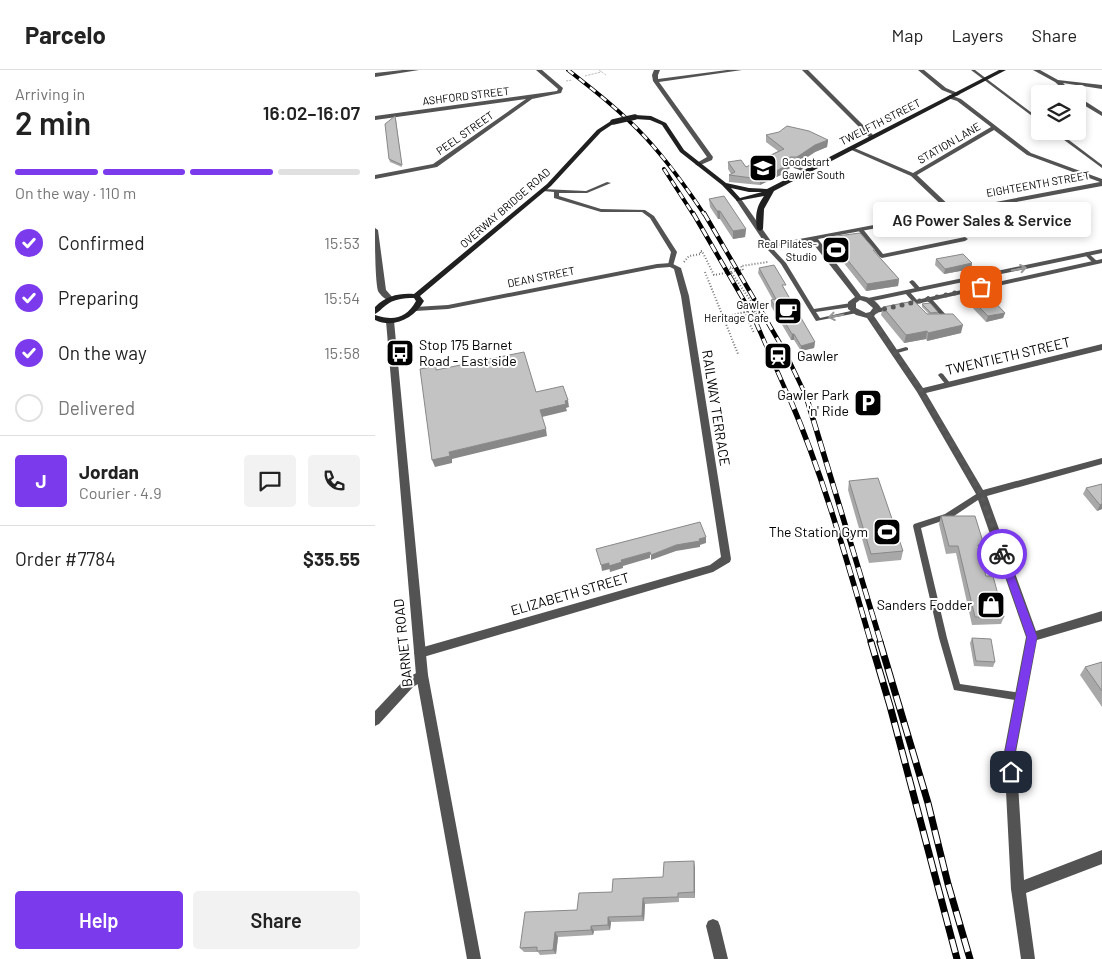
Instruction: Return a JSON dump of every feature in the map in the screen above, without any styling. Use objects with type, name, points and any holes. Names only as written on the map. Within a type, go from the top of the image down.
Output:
[{"type":"main road","name":"TWELFTH STREET","points":[[739,200],[761,195],[1003,70]]},
{"type":"main road","name":"OVERWAY BRIDGE ROAD","points":[[416,296],[543,190],[599,131],[613,122],[635,117],[651,118],[664,124],[683,151],[724,184]]},
{"type":"main road","points":[[724,184],[749,190],[762,190],[777,186]]},
{"type":"main road","points":[[724,184],[739,200]]},
{"type":"main road","points":[[760,230],[759,214],[762,201],[777,186]]},
{"type":"main road","points":[[404,295],[416,296],[421,301],[415,310],[406,316],[390,321],[375,316],[390,299],[404,295]]},
{"type":"street","points":[[375,75],[416,70]]},
{"type":"street","name":"ASHFORD STREET","points":[[375,118],[532,98],[559,92],[561,89],[539,70]]},
{"type":"street","points":[[657,70],[655,75],[656,81],[710,157],[710,159],[698,164]]},
{"type":"street","points":[[656,81],[739,70]]},
{"type":"street","points":[[805,70],[872,137]]},
{"type":"street","points":[[921,70],[1029,154],[1102,183]]},
{"type":"street","points":[[1036,70],[1061,85]]},
{"type":"street","points":[[1057,81],[1102,87]]},
{"type":"street","name":"PEEL STREET","points":[[375,177],[428,168],[438,164],[532,98]]},
{"type":"street","points":[[1086,104],[1102,114]]},
{"type":"street","name":"STATION LANE","points":[[913,175],[994,128]]},
{"type":"street","points":[[850,148],[913,175],[952,212]]},
{"type":"street","name":"EIGHTEENTH STREET","points":[[771,246],[1102,183]]},
{"type":"street","points":[[739,200],[771,246]]},
{"type":"street","points":[[375,230],[382,291],[390,299]]},
{"type":"street","points":[[813,238],[859,298]]},
{"type":"street","points":[[868,300],[1102,251]]},
{"type":"street","points":[[1028,959],[1019,889],[1010,752],[1032,637],[981,494],[921,390],[894,352],[873,313],[875,304],[859,298],[854,300],[853,308],[873,313],[913,304],[928,298],[948,297],[981,287],[1099,262]]},
{"type":"street","name":"DEAN STREET","points":[[415,310],[448,307],[674,266]]},
{"type":"street","name":"RAILWAY TERRACE","points":[[674,266],[685,296],[725,559]]},
{"type":"street","name":"BARNET ROAD","points":[[390,321],[422,675],[475,959]]},
{"type":"street","name":"TWENTIETH STREET","points":[[921,390],[1102,347]]},
{"type":"street","points":[[981,494],[1102,461]]},
{"type":"street","name":"ELIZABETH STREET","points":[[420,653],[713,568],[725,559]]},
{"type":"street","points":[[1032,637],[1102,616]]},
{"type":"street","points":[[375,720],[409,683],[422,675]]},
{"type":"street","points":[[1019,889],[1102,857]]},
{"type":"street","points":[[713,926],[721,959]]},
{"type":"lane","points":[[973,70],[1031,113]]},
{"type":"lane","points":[[1095,70],[1100,71]]},
{"type":"lane","points":[[1066,140],[1102,167]]},
{"type":"lane","points":[[793,166],[806,171]]},
{"type":"lane","points":[[543,190],[587,192],[609,183]]},
{"type":"lane","points":[[557,191],[556,197],[601,210],[643,210],[652,217],[674,252],[674,266]]},
{"type":"lane","points":[[860,229],[882,256],[965,239]]},
{"type":"lane","points":[[771,246],[771,250],[781,261],[818,320],[853,308]]},
{"type":"lane","points":[[1087,254],[1099,262]]},
{"type":"lane","points":[[972,278],[981,287]]},
{"type":"lane","points":[[912,282],[919,290]]},
{"type":"lane","points":[[907,292],[913,304]]},
{"type":"lane","points":[[928,298],[944,316],[933,321]]},
{"type":"lane","points":[[812,311],[853,308]]},
{"type":"lane","points":[[894,352],[906,349]]},
{"type":"lane","points":[[941,375],[948,384]]},
{"type":"lane","points":[[981,494],[948,516],[917,526],[943,638],[957,687],[1021,697]]},
{"type":"path","points":[[585,76],[600,71],[606,75]]},
{"type":"path","points":[[674,266],[689,256],[701,254],[700,251],[702,251],[714,275],[731,272]]},
{"type":"path","points":[[723,317],[754,310],[756,314],[759,313],[729,268],[733,267],[735,271],[743,270],[741,266],[769,263],[767,258]]},
{"type":"path","points":[[705,272],[738,354]]},
{"type":"path","points":[[745,312],[754,333]]},
{"type":"building","points":[[395,116],[402,165],[389,159],[385,124]]},
{"type":"building","points":[[787,126],[809,131],[828,140],[815,145],[797,157],[790,157],[790,162],[786,164],[788,165],[760,179],[729,175],[735,172],[728,162],[741,160],[746,167],[784,149],[766,135],[779,132]]},
{"type":"building","points":[[724,196],[746,229],[733,231],[720,211],[717,211],[709,199]]},
{"type":"building","points":[[860,233],[899,279],[867,284],[829,237]]},
{"type":"building","points":[[963,254],[972,263],[945,269],[936,259]]},
{"type":"building","points":[[774,265],[786,285],[782,285],[815,342],[801,346],[771,300],[776,299],[759,268]]},
{"type":"building","points":[[988,295],[1005,313],[988,316],[971,299]]},
{"type":"building","points":[[914,301],[927,314],[953,314],[963,325],[928,333],[927,331],[906,335],[883,307]]},
{"type":"building","points":[[930,303],[938,312],[931,313],[922,304]]},
{"type":"building","points":[[524,352],[536,392],[563,386],[568,400],[565,401],[566,404],[540,410],[546,429],[449,452],[450,456],[432,460],[420,369],[436,366],[436,370]]},
{"type":"building","points":[[878,478],[903,551],[871,554],[849,481]]},
{"type":"building","points":[[1102,484],[1102,504],[1100,505],[1086,488]]},
{"type":"building","points":[[941,516],[975,516],[984,545],[978,545],[986,576],[993,576],[1004,617],[975,617],[958,546],[949,546]]},
{"type":"building","points":[[700,522],[706,537],[699,539],[700,541],[676,545],[651,555],[650,552],[621,560],[622,562],[609,566],[609,563],[601,565],[596,549]]},
{"type":"building","points":[[972,638],[991,639],[995,662],[976,661]]},
{"type":"building","points":[[1102,662],[1102,691],[1085,667]]},
{"type":"building","points":[[694,861],[694,892],[678,893],[678,897],[643,898],[642,916],[608,917],[608,925],[591,926],[591,930],[555,932],[553,950],[537,951],[537,947],[520,948],[525,912],[577,910],[579,893],[612,892],[613,879],[663,877],[664,862]]},
{"type":"railway","points":[[568,70],[618,111],[646,138],[677,175],[704,214]]},
{"type":"railway","points":[[664,169],[693,214]]},
{"type":"railway","points":[[693,213],[754,318],[790,400]]},
{"type":"railway","points":[[704,213],[785,352],[808,400]]},
{"type":"railway","points":[[790,399],[824,489],[871,643]]},
{"type":"railway","points":[[807,399],[881,643]]},
{"type":"railway","points":[[871,642],[890,706],[957,959]]},
{"type":"railway","points":[[880,642],[928,803],[948,884],[970,959]]},
{"type":"way so far","points":[[981,287],[915,301],[876,311],[869,315],[921,390],[981,494],[1002,554]]},
{"type":"place","name":"Goodstart Gawler South","points":[[763,168]]},
{"type":"place","name":"Real Pilates- Studio","points":[[836,250]]},
{"type":"place","name":"AG Power Sales & Service","points":[[981,287]]},
{"type":"place","name":"Gawler Heritage Cafe","points":[[788,311]]},
{"type":"place","name":"Stop 175 Barnet Road - East side","points":[[400,353]]},
{"type":"place","name":"Gawler","points":[[778,356]]},
{"type":"place","name":"Gawler Park 'n' Ride","points":[[868,403]]},
{"type":"place","name":"The Station Gym","points":[[887,532]]},
{"type":"place","name":"Sanders Fodder","points":[[991,605]]},
{"type":"route","points":[[1002,554],[1032,637],[1010,752],[1011,772]]}]
